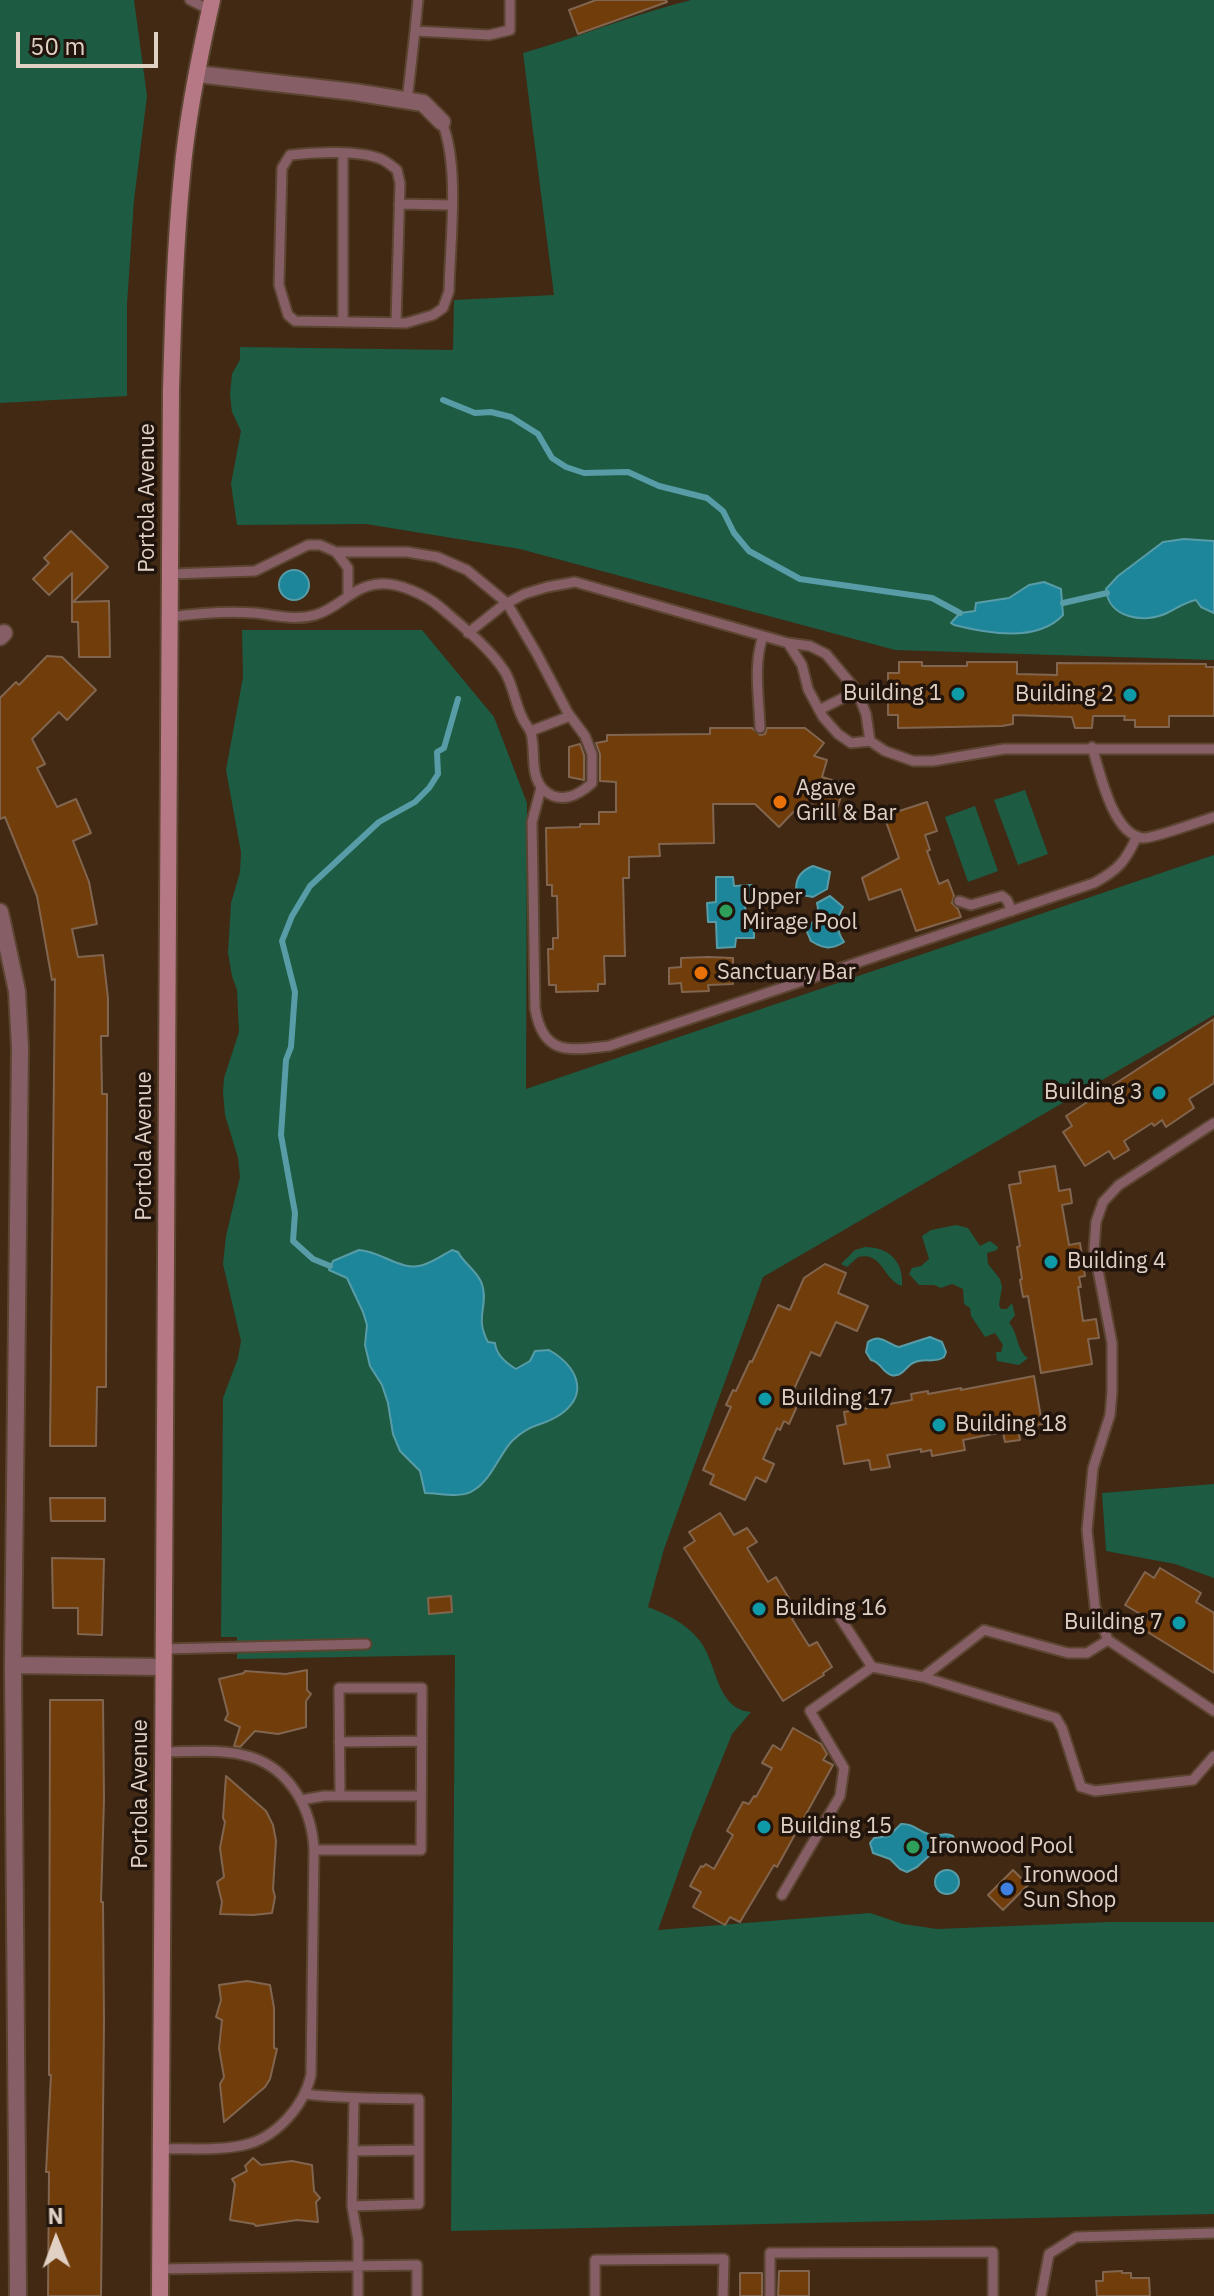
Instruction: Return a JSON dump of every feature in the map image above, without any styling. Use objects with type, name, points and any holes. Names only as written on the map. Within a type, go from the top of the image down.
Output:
[{"type":"main road","name":"Portola Avenue","points":[[160,2296],[171,390],[182,173],[211,5]]},
{"type":"street","points":[[197,74],[423,103],[442,122]]},
{"type":"street","points":[[0,912],[17,991],[20,1048],[8,1395],[13,1665],[6,1865],[18,2296]]},
{"type":"street","points":[[13,1665],[163,1658]]},
{"type":"lane","points":[[190,0],[211,5]]},
{"type":"lane","points":[[407,101],[418,0]]},
{"type":"lane","points":[[415,31],[489,35],[510,30],[510,0]]},
{"type":"lane","points":[[396,323],[397,170],[381,159],[343,155],[290,155],[282,168],[279,285],[288,315],[295,321],[396,323],[425,318],[443,308],[449,291],[449,139],[442,122]]},
{"type":"lane","points":[[343,155],[343,322]]},
{"type":"lane","points":[[399,204],[451,205]]},
{"type":"lane","points":[[171,574],[255,571],[308,545],[320,545],[336,552],[383,550],[437,557],[467,570],[507,603],[570,716],[585,736],[592,754],[592,783],[580,794],[554,797],[541,788]]},
{"type":"lane","points":[[336,552],[348,568],[348,594]]},
{"type":"lane","points":[[468,633],[507,603],[547,587],[575,582],[788,643],[810,646],[826,654],[857,691],[866,714],[870,741]]},
{"type":"lane","points":[[170,617],[215,611],[293,618],[314,616],[330,609],[348,594],[382,583],[415,592],[438,605],[489,653],[506,673],[522,719],[531,731],[535,771],[541,788],[532,822],[535,1008],[538,1024],[545,1036],[552,1044],[566,1051],[609,1046],[1094,883],[1113,873],[1127,859],[1137,836]]},
{"type":"lane","points":[[760,728],[757,668],[763,636]]},
{"type":"lane","points":[[788,643],[802,665],[808,689],[819,710],[838,734],[851,743],[870,741],[885,751],[913,761],[933,761],[1004,749],[1214,749]]},
{"type":"lane","points":[[819,710],[857,691]]},
{"type":"lane","points":[[531,731],[570,716]]},
{"type":"lane","points":[[1092,747],[1120,823],[1130,833],[1144,838],[1214,817]]},
{"type":"lane","points":[[959,901],[971,905],[1002,896],[1012,911]]},
{"type":"lane","points":[[1214,1123],[1119,1185],[1103,1202],[1096,1222],[1094,1249],[1112,1343],[1112,1392],[1110,1415],[1093,1468],[1087,1530],[1095,1607],[1108,1640],[1214,1711]]},
{"type":"lane","points":[[837,1613],[872,1667],[923,1677],[1056,1718],[1081,1787],[1095,1791],[1193,1780],[1214,1756]]},
{"type":"lane","points":[[923,1677],[984,1630],[1068,1653],[1087,1653],[1108,1640]]},
{"type":"lane","points":[[163,1658],[366,1644]]},
{"type":"lane","points":[[782,1895],[840,1796],[844,1768],[810,1711],[872,1667]]},
{"type":"lane","points":[[314,1850],[421,1850],[422,1688],[339,1688],[340,1795]]},
{"type":"lane","points":[[339,1742],[422,1741]]},
{"type":"lane","points":[[161,2149],[247,2145],[284,2122],[306,2094],[311,2075],[314,1850],[311,1822],[301,1800],[289,1781],[269,1765],[226,1752],[163,1752]]},
{"type":"lane","points":[[301,1800],[340,1795],[421,1796]]},
{"type":"lane","points":[[306,2094],[419,2099],[419,2204],[352,2206]]},
{"type":"lane","points":[[354,2098],[352,2206],[358,2240],[358,2296]]},
{"type":"lane","points":[[353,2151],[419,2150]]},
{"type":"lane","points":[[1041,2296],[1049,2254],[1076,2237],[1214,2233]]},
{"type":"lane","points":[[770,2296],[770,2253],[993,2252],[993,2296]]},
{"type":"lane","points":[[595,2296],[595,2260],[724,2259],[723,2296]]},
{"type":"lane","points":[[160,2269],[417,2265],[417,2296]]},
{"type":"green space","points":[[0,0],[134,0],[147,96],[134,200],[127,304],[127,396],[0,403]]},
{"type":"green space","points":[[691,0],[1214,0],[1214,660],[895,650],[520,549],[366,524],[237,525],[231,484],[241,431],[232,412],[230,395],[232,374],[240,360],[240,347],[453,350],[454,300],[554,295],[523,53]]},
{"type":"green space","points":[[242,630],[422,630],[494,717],[527,803],[526,1089],[1214,855],[1214,1015],[763,1277],[664,1549],[648,1607],[676,1620],[695,1635],[706,1651],[724,1695],[739,1709],[751,1712],[732,1734],[658,1930],[870,1913],[903,1924],[937,1929],[1110,1922],[1214,1922],[1214,2214],[451,2231],[455,1655],[237,1659],[237,1637],[221,1637],[223,1398],[241,1341],[223,1264],[226,1236],[240,1177],[238,1158],[225,1115],[223,1092],[224,1078],[239,1032],[237,990],[228,953],[231,903],[240,872],[241,852],[226,770],[243,677]]},
{"type":"green space","points":[[1025,790],[1048,854],[1018,865],[994,800]]},
{"type":"green space","points":[[975,806],[998,871],[968,882],[945,817]]},
{"type":"green space","points":[[956,1225],[968,1228],[980,1246],[990,1241],[998,1247],[987,1253],[988,1264],[1000,1279],[1001,1309],[1007,1309],[1012,1303],[1015,1315],[1009,1323],[1021,1351],[1028,1358],[1019,1365],[997,1361],[996,1352],[1001,1352],[1003,1345],[995,1333],[985,1337],[971,1316],[970,1308],[964,1304],[963,1289],[952,1284],[941,1288],[919,1285],[909,1274],[912,1268],[921,1266],[929,1259],[922,1236],[931,1230]]},
{"type":"green space","points":[[865,1247],[888,1253],[898,1263],[902,1286],[873,1258],[858,1257],[847,1267],[841,1264],[855,1250]]},
{"type":"green space","points":[[1214,1484],[1214,1578],[1175,1564],[1106,1551],[1102,1493]]},
{"type":"water","points":[[1184,539],[1214,541],[1214,613],[1201,607],[1196,600],[1148,618],[1129,616],[1113,607],[1106,589],[1118,576],[1163,542]]},
{"type":"water","points":[[294,570],[305,574],[309,585],[305,596],[294,600],[283,596],[279,585],[283,574]]},
{"type":"water","points":[[1044,582],[1061,589],[1063,615],[1040,630],[996,633],[951,623],[960,613],[975,611],[976,603],[1009,598],[1029,585]]},
{"type":"water","points":[[813,866],[830,872],[827,889],[813,897],[797,894],[799,877]]},
{"type":"water","name":"Upper Mirage Pool","points":[[716,877],[733,877],[734,886],[752,885],[752,898],[745,907],[748,921],[754,925],[754,938],[736,938],[735,947],[717,948],[716,922],[708,922],[707,903],[716,902]]},
{"type":"water","points":[[830,896],[843,907],[838,925],[844,942],[828,948],[811,941],[805,927],[816,918],[817,903]]},
{"type":"water","points":[[359,1250],[407,1266],[423,1265],[452,1250],[458,1252],[482,1284],[484,1333],[488,1342],[495,1343],[502,1358],[516,1369],[530,1361],[535,1351],[549,1350],[566,1363],[576,1379],[575,1397],[570,1406],[555,1418],[531,1428],[512,1441],[485,1480],[469,1493],[425,1493],[420,1471],[400,1451],[382,1385],[370,1366],[363,1312],[347,1278],[329,1270],[333,1261]]},
{"type":"water","points":[[930,1337],[942,1342],[946,1352],[944,1357],[917,1361],[898,1375],[888,1374],[866,1352],[868,1342],[873,1340],[880,1339],[899,1347]]},
{"type":"water","name":"Ironwood Pool","points":[[901,1824],[928,1834],[953,1836],[956,1845],[948,1852],[932,1853],[907,1872],[890,1859],[873,1853],[870,1843],[874,1838],[889,1836]]},
{"type":"water","points":[[947,1870],[955,1874],[959,1882],[955,1890],[947,1894],[939,1890],[935,1882],[939,1874]]},
{"type":"building","points":[[596,0],[667,2],[578,34],[569,10]]},
{"type":"building","points":[[71,531],[108,567],[73,602],[109,601],[110,657],[79,657],[78,622],[72,622],[72,573],[49,595],[33,579],[49,563],[44,558]]},
{"type":"building","points":[[47,656],[62,657],[96,690],[67,720],[59,712],[32,739],[45,764],[37,768],[57,807],[76,799],[91,833],[73,841],[89,882],[97,924],[72,929],[78,957],[103,955],[108,998],[108,1036],[101,1036],[102,1094],[107,1094],[106,1387],[97,1387],[96,1446],[50,1446],[55,979],[52,980],[37,896],[5,817],[0,819],[0,698],[16,682],[19,685]]},
{"type":"building","points":[[899,662],[922,662],[922,666],[967,666],[967,662],[1017,662],[1017,674],[1057,675],[1057,663],[1206,664],[1206,667],[1214,667],[1214,716],[1169,716],[1169,727],[1135,727],[1135,720],[1124,720],[1125,716],[1093,716],[1092,728],[1075,728],[1072,717],[1013,715],[1013,724],[1002,726],[898,728],[898,715],[888,715],[888,673],[899,673]]},
{"type":"building","points":[[710,728],[752,728],[760,735],[765,734],[767,728],[805,728],[824,743],[814,756],[827,760],[822,777],[845,784],[836,812],[803,802],[779,827],[755,804],[713,804],[714,843],[659,844],[660,856],[629,857],[629,878],[623,878],[625,956],[604,956],[605,984],[598,984],[598,991],[556,992],[556,985],[549,985],[548,949],[553,949],[553,938],[558,938],[557,896],[552,896],[552,885],[547,885],[546,828],[599,824],[599,812],[616,812],[616,782],[600,781],[600,754],[596,743],[607,741],[607,735],[710,734]]},
{"type":"building","points":[[580,744],[584,755],[584,780],[569,777],[569,747]]},
{"type":"building","points":[[927,802],[937,831],[925,835],[930,850],[927,851],[939,884],[948,880],[954,896],[952,903],[961,917],[916,931],[901,889],[869,900],[862,878],[899,858],[884,816]]},
{"type":"building","name":"Sanctuary Bar","points":[[681,958],[733,958],[733,984],[708,985],[709,991],[682,992],[681,983],[669,984],[669,968],[681,967]]},
{"type":"building","name":"Building 3","points":[[1214,1019],[1214,1083],[1189,1099],[1194,1108],[1166,1127],[1162,1120],[1154,1126],[1152,1123],[1124,1141],[1129,1150],[1114,1159],[1109,1151],[1085,1166],[1063,1132],[1072,1126],[1066,1116]]},
{"type":"building","name":"Building 4","points":[[1055,1166],[1059,1191],[1070,1189],[1072,1203],[1062,1205],[1069,1245],[1080,1243],[1085,1276],[1079,1277],[1081,1287],[1078,1287],[1083,1321],[1096,1319],[1099,1338],[1088,1339],[1092,1364],[1041,1373],[1028,1296],[1023,1297],[1020,1280],[1017,1247],[1020,1246],[1009,1185],[1021,1183],[1019,1172]]},
{"type":"building","name":"Building 17","points":[[825,1264],[846,1273],[838,1293],[868,1306],[857,1331],[836,1322],[820,1356],[811,1352],[794,1389],[803,1393],[789,1424],[784,1421],[780,1430],[777,1428],[763,1459],[774,1464],[766,1482],[756,1477],[745,1500],[710,1484],[714,1475],[703,1470],[731,1407],[726,1405],[752,1362],[778,1305],[790,1310],[804,1278]]},
{"type":"building","name":"Building 18","points":[[1034,1376],[1042,1424],[1018,1428],[1020,1440],[1005,1442],[1003,1432],[963,1440],[965,1450],[932,1456],[931,1450],[921,1452],[921,1449],[887,1455],[890,1467],[871,1470],[869,1460],[844,1464],[837,1426],[846,1424],[844,1412],[912,1400],[911,1394],[961,1390]]},
{"type":"building","points":[[50,1498],[105,1498],[105,1521],[51,1521]]},
{"type":"building","name":"Building 16","points":[[720,1513],[734,1535],[747,1528],[757,1542],[747,1548],[768,1582],[776,1577],[799,1615],[792,1619],[809,1646],[817,1642],[832,1667],[783,1701],[684,1548],[695,1541],[689,1532]]},
{"type":"building","points":[[52,1558],[104,1559],[102,1635],[78,1634],[78,1608],[53,1608]]},
{"type":"building","name":"Building 7","points":[[1160,1568],[1201,1593],[1196,1602],[1214,1613],[1214,1673],[1141,1628],[1147,1618],[1125,1605],[1145,1572],[1154,1578]]},
{"type":"building","points":[[451,1596],[452,1612],[429,1614],[428,1598]]},
{"type":"building","points":[[307,1670],[307,1690],[311,1694],[306,1701],[306,1727],[278,1734],[255,1731],[240,1747],[234,1746],[240,1727],[225,1720],[228,1714],[219,1679],[245,1671],[286,1674]]},
{"type":"building","points":[[50,1700],[103,1700],[101,2296],[48,2296],[49,2172],[46,2172],[51,2075]]},
{"type":"building","name":"Building 15","points":[[793,1728],[821,1744],[827,1754],[823,1760],[833,1765],[777,1867],[774,1865],[740,1922],[730,1917],[725,1925],[693,1907],[701,1892],[690,1886],[701,1866],[706,1864],[714,1869],[733,1835],[727,1831],[743,1802],[749,1804],[756,1797],[772,1768],[762,1763],[773,1745],[781,1750]]},
{"type":"building","points":[[226,1776],[266,1811],[273,1825],[276,1841],[272,1913],[220,1914],[222,1902],[217,1882],[224,1877],[220,1848],[225,1822]]},
{"type":"building","points":[[1013,1870],[1028,1885],[1003,1910],[988,1895]]},
{"type":"building","points":[[247,1981],[270,1985],[274,2008],[274,2048],[277,2049],[265,2087],[224,2122],[220,2084],[224,2077],[219,2048],[222,2020],[216,2017],[221,2000],[219,1985]]},
{"type":"building","points":[[253,2158],[261,2165],[292,2161],[312,2165],[314,2191],[320,2198],[316,2202],[318,2222],[297,2220],[256,2226],[230,2220],[235,2184],[232,2179],[247,2171],[245,2166]]},
{"type":"building","points":[[779,2271],[809,2271],[809,2296],[778,2296]]},
{"type":"building","points":[[1103,2272],[1131,2273],[1131,2278],[1149,2278],[1150,2296],[1097,2296],[1096,2281],[1103,2281]]},
{"type":"building","points":[[740,2273],[762,2273],[762,2296],[740,2296]]},
{"type":"waterway","points":[[443,400],[475,413],[491,412],[511,417],[538,434],[552,458],[566,467],[584,473],[628,472],[659,486],[707,498],[723,511],[734,533],[749,551],[800,579],[932,598],[960,613]]},
{"type":"waterway","points":[[1063,603],[1107,593]]},
{"type":"waterway","points":[[330,1266],[313,1259],[293,1241],[295,1213],[281,1135],[295,992],[282,941],[292,916],[310,886],[379,822],[415,802],[429,788],[438,774],[437,752],[444,748],[458,699]]},
{"type":"place","name":"Building 1","points":[[958,694]]},
{"type":"place","name":"Building 2","points":[[1130,695]]},
{"type":"place","name":"Agave Grill & Bar","points":[[780,802]]},
{"type":"place","name":"Upper Mirage Pool","points":[[726,911]]},
{"type":"place","name":"Sanctuary Bar","points":[[701,973]]},
{"type":"place","name":"Building 3","points":[[1159,1093]]},
{"type":"place","name":"Building 4","points":[[1051,1262]]},
{"type":"place","name":"Building 17","points":[[765,1399]]},
{"type":"place","name":"Building 18","points":[[939,1425]]},
{"type":"place","name":"Building 16","points":[[759,1609]]},
{"type":"place","name":"Building 7","points":[[1179,1623]]},
{"type":"place","name":"Building 15","points":[[764,1827]]},
{"type":"place","name":"Ironwood Pool","points":[[913,1847]]},
{"type":"place","name":"Ironwood Sun Shop","points":[[1007,1889]]}]
